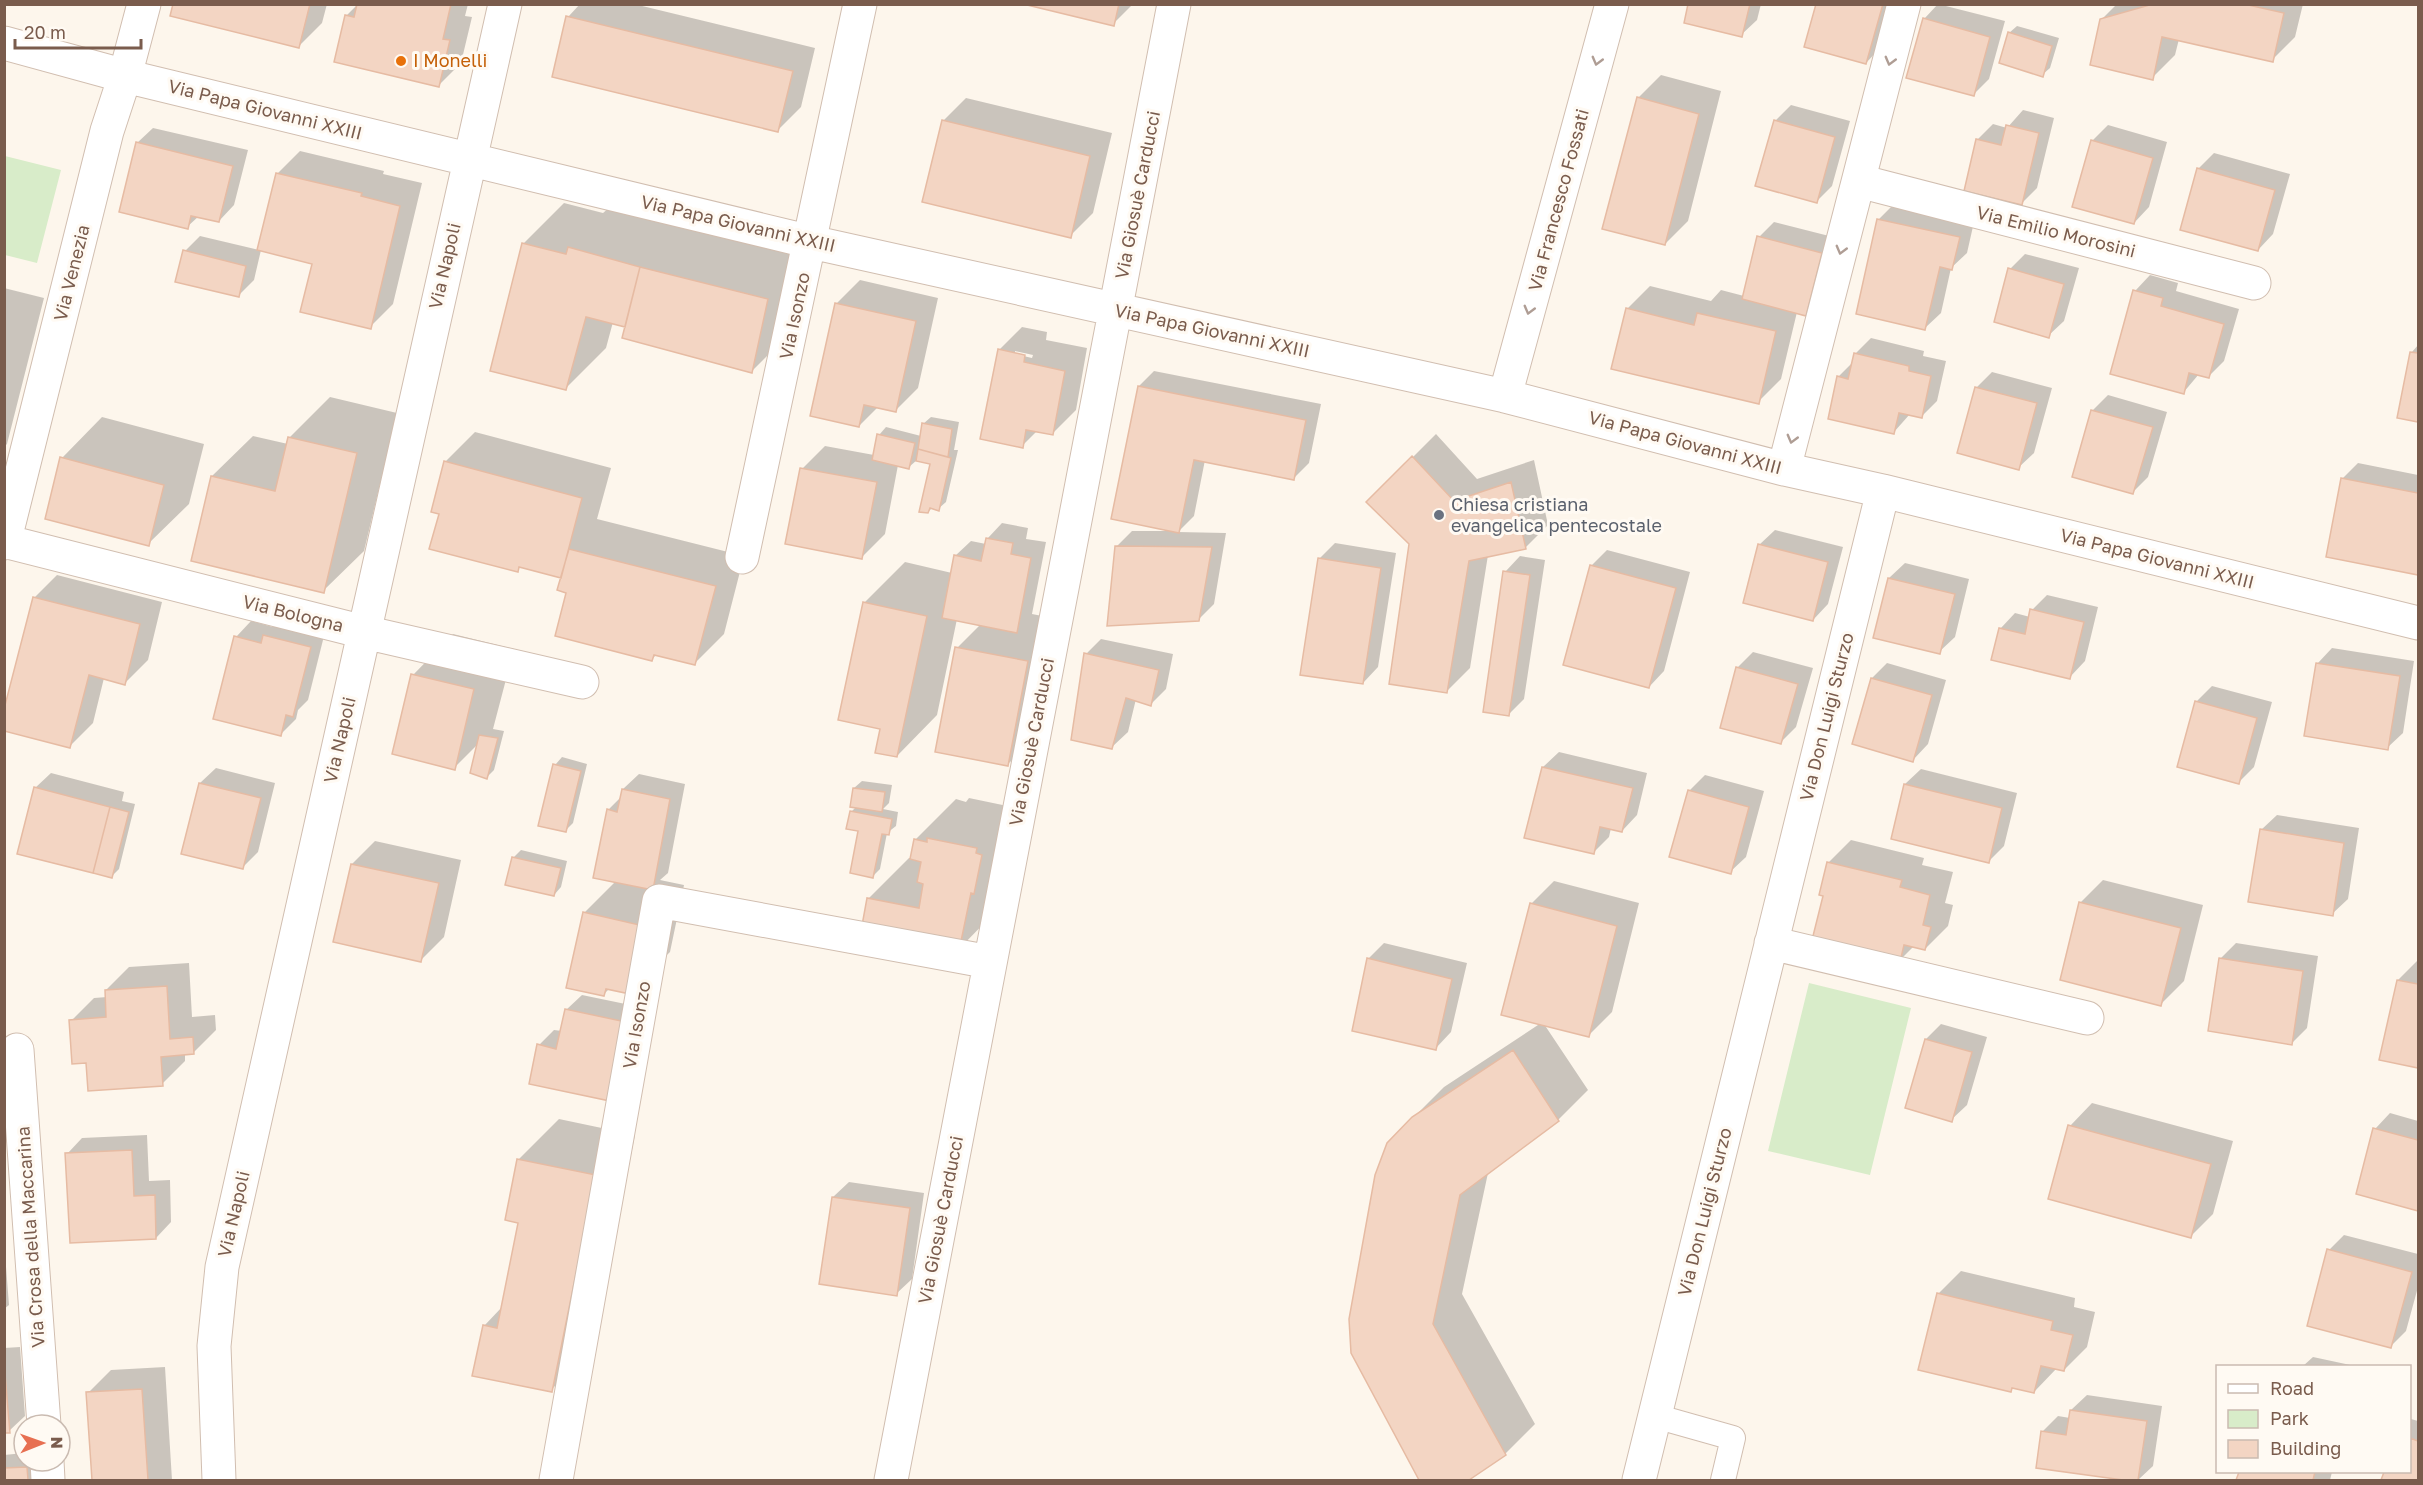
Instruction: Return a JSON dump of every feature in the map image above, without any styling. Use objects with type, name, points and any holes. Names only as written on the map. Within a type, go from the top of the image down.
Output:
[{"type":"street","name":"Via Venezia","points":[[5,542],[107,131],[125,76],[144,4]]},
{"type":"street","name":"Via Napoli","points":[[219,1480],[214,1346],[222,1267],[505,4]]},
{"type":"street","name":"Via Isonzo","points":[[742,557],[860,4]]},
{"type":"street","name":"Via Giosuè Carducci","points":[[891,1480],[1174,4]]},
{"type":"street","name":"Via Francesco Fossati","points":[[1505,396],[1612,4]]},
{"type":"street","points":[[1784,469],[1904,4]]},
{"type":"street","name":"Via Papa Giovanni XXIII","points":[[4,43],[125,76],[811,242],[1505,396],[1784,469],[1883,491],[2418,623]]},
{"type":"street","name":"Via Emilio Morosini","points":[[1858,181],[2254,283]]},
{"type":"street","name":"Via Don Luigi Sturzo","points":[[1639,1480],[1883,491]]},
{"type":"street","name":"Via Bologna","points":[[5,542],[364,632],[582,682]]},
{"type":"street","name":"Via Isonzo","points":[[556,1480],[659,901],[990,962]]},
{"type":"street","points":[[1771,943],[2087,1018]]},
{"type":"street","name":"Via Crosa della Maccarina","points":[[17,1050],[43,1413]]},
{"type":"lane","points":[[1655,1416],[1733,1438],[1723,1480]]},
{"type":"green space","points":[[5,156],[61,170],[37,263],[5,255]]},
{"type":"green space","points":[[1809,983],[1911,1008],[1870,1175],[1768,1151]]},
{"type":"building","points":[[173,4],[310,4],[299,48],[170,16]]},
{"type":"building","points":[[357,4],[451,4],[443,39],[450,40],[439,87],[334,62],[345,15],[354,17]]},
{"type":"building","points":[[1023,4],[1119,4],[1114,26]]},
{"type":"building","points":[[1688,4],[1750,4],[1742,37],[1684,23]]},
{"type":"building","points":[[1816,4],[1883,4],[1866,64],[1804,47]]},
{"type":"building","points":[[2153,4],[2244,4],[2284,13],[2273,62],[2162,37],[2153,80],[2090,65],[2100,19]]},
{"type":"building","points":[[566,16],[793,71],[778,132],[552,77]]},
{"type":"building","points":[[1923,18],[1990,37],[1974,96],[1906,78]]},
{"type":"building","points":[[2008,32],[2052,46],[2043,77],[1999,63]]},
{"type":"building","points":[[1637,97],[1699,114],[1665,245],[1602,229]]},
{"type":"building","points":[[942,120],[1090,156],[1071,238],[922,202]]},
{"type":"building","points":[[1774,120],[1835,137],[1817,203],[1755,186]]},
{"type":"building","points":[[2006,125],[2039,133],[2022,205],[1964,191],[1976,139],[2001,145]]},
{"type":"building","points":[[2091,140],[2153,158],[2134,224],[2072,207]]},
{"type":"building","points":[[136,142],[233,166],[219,222],[191,216],[188,229],[119,212]]},
{"type":"building","points":[[2197,168],[2275,190],[2258,251],[2180,230]]},
{"type":"building","points":[[276,173],[362,193],[361,196],[400,206],[371,329],[300,312],[312,264],[257,250]]},
{"type":"building","points":[[1877,219],[1960,237],[1952,270],[1940,267],[1925,330],[1856,314]]},
{"type":"building","points":[[1757,236],[1822,253],[1806,316],[1742,299]]},
{"type":"building","points":[[522,243],[566,254],[568,247],[640,267],[625,327],[586,317],[566,390],[490,371]]},
{"type":"building","points":[[183,250],[246,266],[239,297],[175,282]]},
{"type":"building","points":[[640,267],[768,299],[752,373],[622,338]]},
{"type":"building","points":[[2008,268],[2064,284],[2049,338],[1994,322]]},
{"type":"building","points":[[2133,290],[2163,298],[2161,306],[2224,324],[2209,378],[2189,373],[2184,394],[2110,374]]},
{"type":"building","points":[[835,303],[916,321],[896,412],[864,405],[859,427],[810,416]]},
{"type":"building","points":[[1626,308],[1694,325],[1697,313],[1776,331],[1759,404],[1611,369]]},
{"type":"building","points":[[998,349],[1025,355],[1024,362],[1065,371],[1053,435],[1026,430],[1023,448],[980,439]]},
{"type":"building","points":[[2410,352],[2418,353],[2418,422],[2397,418]]},
{"type":"building","points":[[1854,353],[1909,366],[1909,371],[1931,376],[1922,418],[1899,413],[1894,434],[1828,419],[1837,376],[1848,379]]},
{"type":"building","points":[[1138,386],[1306,420],[1294,480],[1194,460],[1179,533],[1111,519]]},
{"type":"building","points":[[1975,387],[2037,403],[2019,470],[1957,453]]},
{"type":"building","points":[[2091,410],[2153,427],[2133,494],[2072,477]]},
{"type":"building","points":[[922,423],[952,429],[948,457],[918,449]]},
{"type":"building","points":[[877,434],[915,443],[909,469],[872,460]]},
{"type":"building","points":[[288,437],[357,453],[324,593],[191,561],[211,476],[275,491]]},
{"type":"building","points":[[918,449],[951,458],[939,511],[930,508],[928,513],[919,512],[930,464],[916,461]]},
{"type":"building","points":[[1412,456],[1454,501],[1511,482],[1526,549],[1469,561],[1447,693],[1389,684],[1409,544],[1366,502]]},
{"type":"building","points":[[60,457],[164,485],[149,546],[45,519]]},
{"type":"building","points":[[444,461],[582,498],[561,578],[519,567],[518,572],[429,549],[439,514],[431,512]]},
{"type":"building","points":[[800,468],[877,482],[862,559],[785,544]]},
{"type":"building","points":[[2341,478],[2418,493],[2418,575],[2326,557]]},
{"type":"building","points":[[986,538],[1013,543],[1011,554],[1031,558],[1017,633],[942,618],[954,555],[981,561]]},
{"type":"building","points":[[1758,544],[1828,562],[1813,621],[1743,603]]},
{"type":"building","points":[[1115,546],[1212,547],[1199,621],[1107,626]]},
{"type":"building","points":[[569,549],[716,586],[695,665],[654,655],[652,661],[555,636],[566,593],[557,590]]},
{"type":"building","points":[[1318,558],[1381,568],[1363,684],[1300,675]]},
{"type":"building","points":[[1590,565],[1676,588],[1649,688],[1563,665]]},
{"type":"building","points":[[1503,571],[1530,575],[1509,716],[1483,712]]},
{"type":"building","points":[[1888,578],[1955,594],[1940,654],[1873,638]]},
{"type":"building","points":[[33,597],[140,624],[125,685],[89,675],[70,748],[4,731],[4,709]]},
{"type":"building","points":[[863,602],[927,616],[897,757],[875,753],[880,729],[838,720]]},
{"type":"building","points":[[2030,609],[2084,622],[2070,679],[1991,660],[1999,628],[2025,634]]},
{"type":"building","points":[[263,635],[311,647],[293,717],[286,715],[281,736],[213,719],[234,636],[261,643]]},
{"type":"building","points":[[955,647],[1028,661],[1008,766],[935,752]]},
{"type":"building","points":[[1084,653],[1159,670],[1151,706],[1126,698],[1112,749],[1071,740]]},
{"type":"building","points":[[2316,663],[2400,676],[2388,750],[2304,736]]},
{"type":"building","points":[[1736,667],[1798,684],[1781,744],[1720,728]]},
{"type":"building","points":[[411,674],[474,689],[455,770],[392,754]]},
{"type":"building","points":[[1871,678],[1932,695],[1913,762],[1852,744]]},
{"type":"building","points":[[2195,701],[2257,718],[2239,784],[2177,767]]},
{"type":"building","points":[[479,735],[498,738],[487,779],[470,773]]},
{"type":"building","points":[[553,764],[581,771],[566,832],[538,826]]},
{"type":"building","points":[[1542,767],[1633,788],[1622,832],[1600,827],[1594,854],[1524,838]]},
{"type":"building","points":[[199,783],[261,798],[243,869],[181,854]]},
{"type":"building","points":[[1904,784],[2002,808],[1989,863],[1891,839]]},
{"type":"building","points":[[34,787],[110,807],[93,873],[17,854]]},
{"type":"building","points":[[853,788],[885,792],[882,812],[850,807]]},
{"type":"building","points":[[622,789],[670,799],[653,890],[593,878],[607,809],[617,812]]},
{"type":"building","points":[[1688,790],[1749,807],[1731,874],[1669,857]]},
{"type":"building","points":[[110,807],[129,812],[112,878],[93,873]]},
{"type":"building","points":[[850,811],[892,819],[889,835],[882,834],[873,878],[850,873],[858,831],[846,829]]},
{"type":"building","points":[[2260,829],[2344,843],[2333,916],[2248,902]]},
{"type":"building","points":[[927,838],[977,848],[976,853],[982,855],[974,894],[971,893],[959,951],[861,931],[867,898],[919,908],[923,884],[917,882],[921,862],[910,859],[914,839],[927,842]]},
{"type":"building","points":[[512,857],[561,868],[554,896],[505,885]]},
{"type":"building","points":[[1827,862],[1902,880],[1900,887],[1930,895],[1923,925],[1931,927],[1925,950],[1904,945],[1900,962],[1812,940],[1823,896],[1819,895]]},
{"type":"building","points":[[351,864],[439,883],[421,962],[333,942]]},
{"type":"building","points":[[2079,902],[2181,928],[2161,1006],[2060,980]]},
{"type":"building","points":[[1530,903],[1617,926],[1589,1037],[1501,1015]]},
{"type":"building","points":[[583,912],[644,926],[630,994],[606,989],[604,996],[566,988]]},
{"type":"building","points":[[1367,958],[1452,979],[1436,1050],[1352,1031]]},
{"type":"building","points":[[2219,958],[2303,971],[2292,1045],[2208,1031]]},
{"type":"building","points":[[2397,980],[2418,984],[2418,1068],[2379,1060]]},
{"type":"building","points":[[167,986],[170,1039],[193,1037],[194,1054],[161,1057],[163,1086],[88,1091],[86,1063],[72,1064],[69,1020],[106,1017],[105,990]]},
{"type":"building","points":[[565,1009],[626,1022],[610,1101],[529,1084],[537,1044],[556,1049]]},
{"type":"building","points":[[1925,1039],[1972,1052],[1952,1122],[1905,1108]]},
{"type":"building","points":[[1513,1050],[1559,1121],[1460,1195],[1433,1324],[1506,1455],[1469,1480],[1419,1480],[1351,1353],[1349,1319],[1375,1175],[1387,1143],[1412,1117]]},
{"type":"building","points":[[2068,1125],[2211,1164],[2191,1238],[2048,1199]]},
{"type":"building","points":[[2373,1128],[2418,1140],[2418,1211],[2356,1194]]},
{"type":"building","points":[[132,1150],[134,1196],[155,1195],[156,1239],[70,1243],[65,1153]]},
{"type":"building","points":[[517,1159],[596,1175],[552,1392],[472,1376],[483,1325],[497,1328],[518,1223],[505,1220]]},
{"type":"building","points":[[832,1197],[910,1208],[897,1296],[819,1284]]},
{"type":"building","points":[[2327,1249],[2412,1272],[2391,1348],[2307,1326]]},
{"type":"building","points":[[1937,1293],[2053,1321],[2051,1330],[2073,1335],[2064,1371],[2041,1366],[2034,1393],[2012,1388],[2011,1392],[1918,1370]]},
{"type":"building","points":[[4,1362],[10,1433],[4,1433]]},
{"type":"building","points":[[142,1389],[148,1480],[92,1480],[86,1392]]},
{"type":"building","points":[[2070,1410],[2147,1421],[2138,1480],[2036,1468],[2041,1431],[2066,1435]]},
{"type":"building","points":[[2411,1438],[2418,1441],[2418,1480],[2381,1480],[2384,1473],[2411,1473]]},
{"type":"building","points":[[4,1468],[12,1468],[12,1473],[27,1473],[28,1480],[4,1480]]},
{"type":"building","points":[[2239,1473],[2315,1473],[2313,1480],[2236,1480]]},
{"type":"place","name":"I Monelli","points":[[401,61]]},
{"type":"place","name":"Chiesa cristiana evangelica pentecostale","points":[[1439,515]]}]
